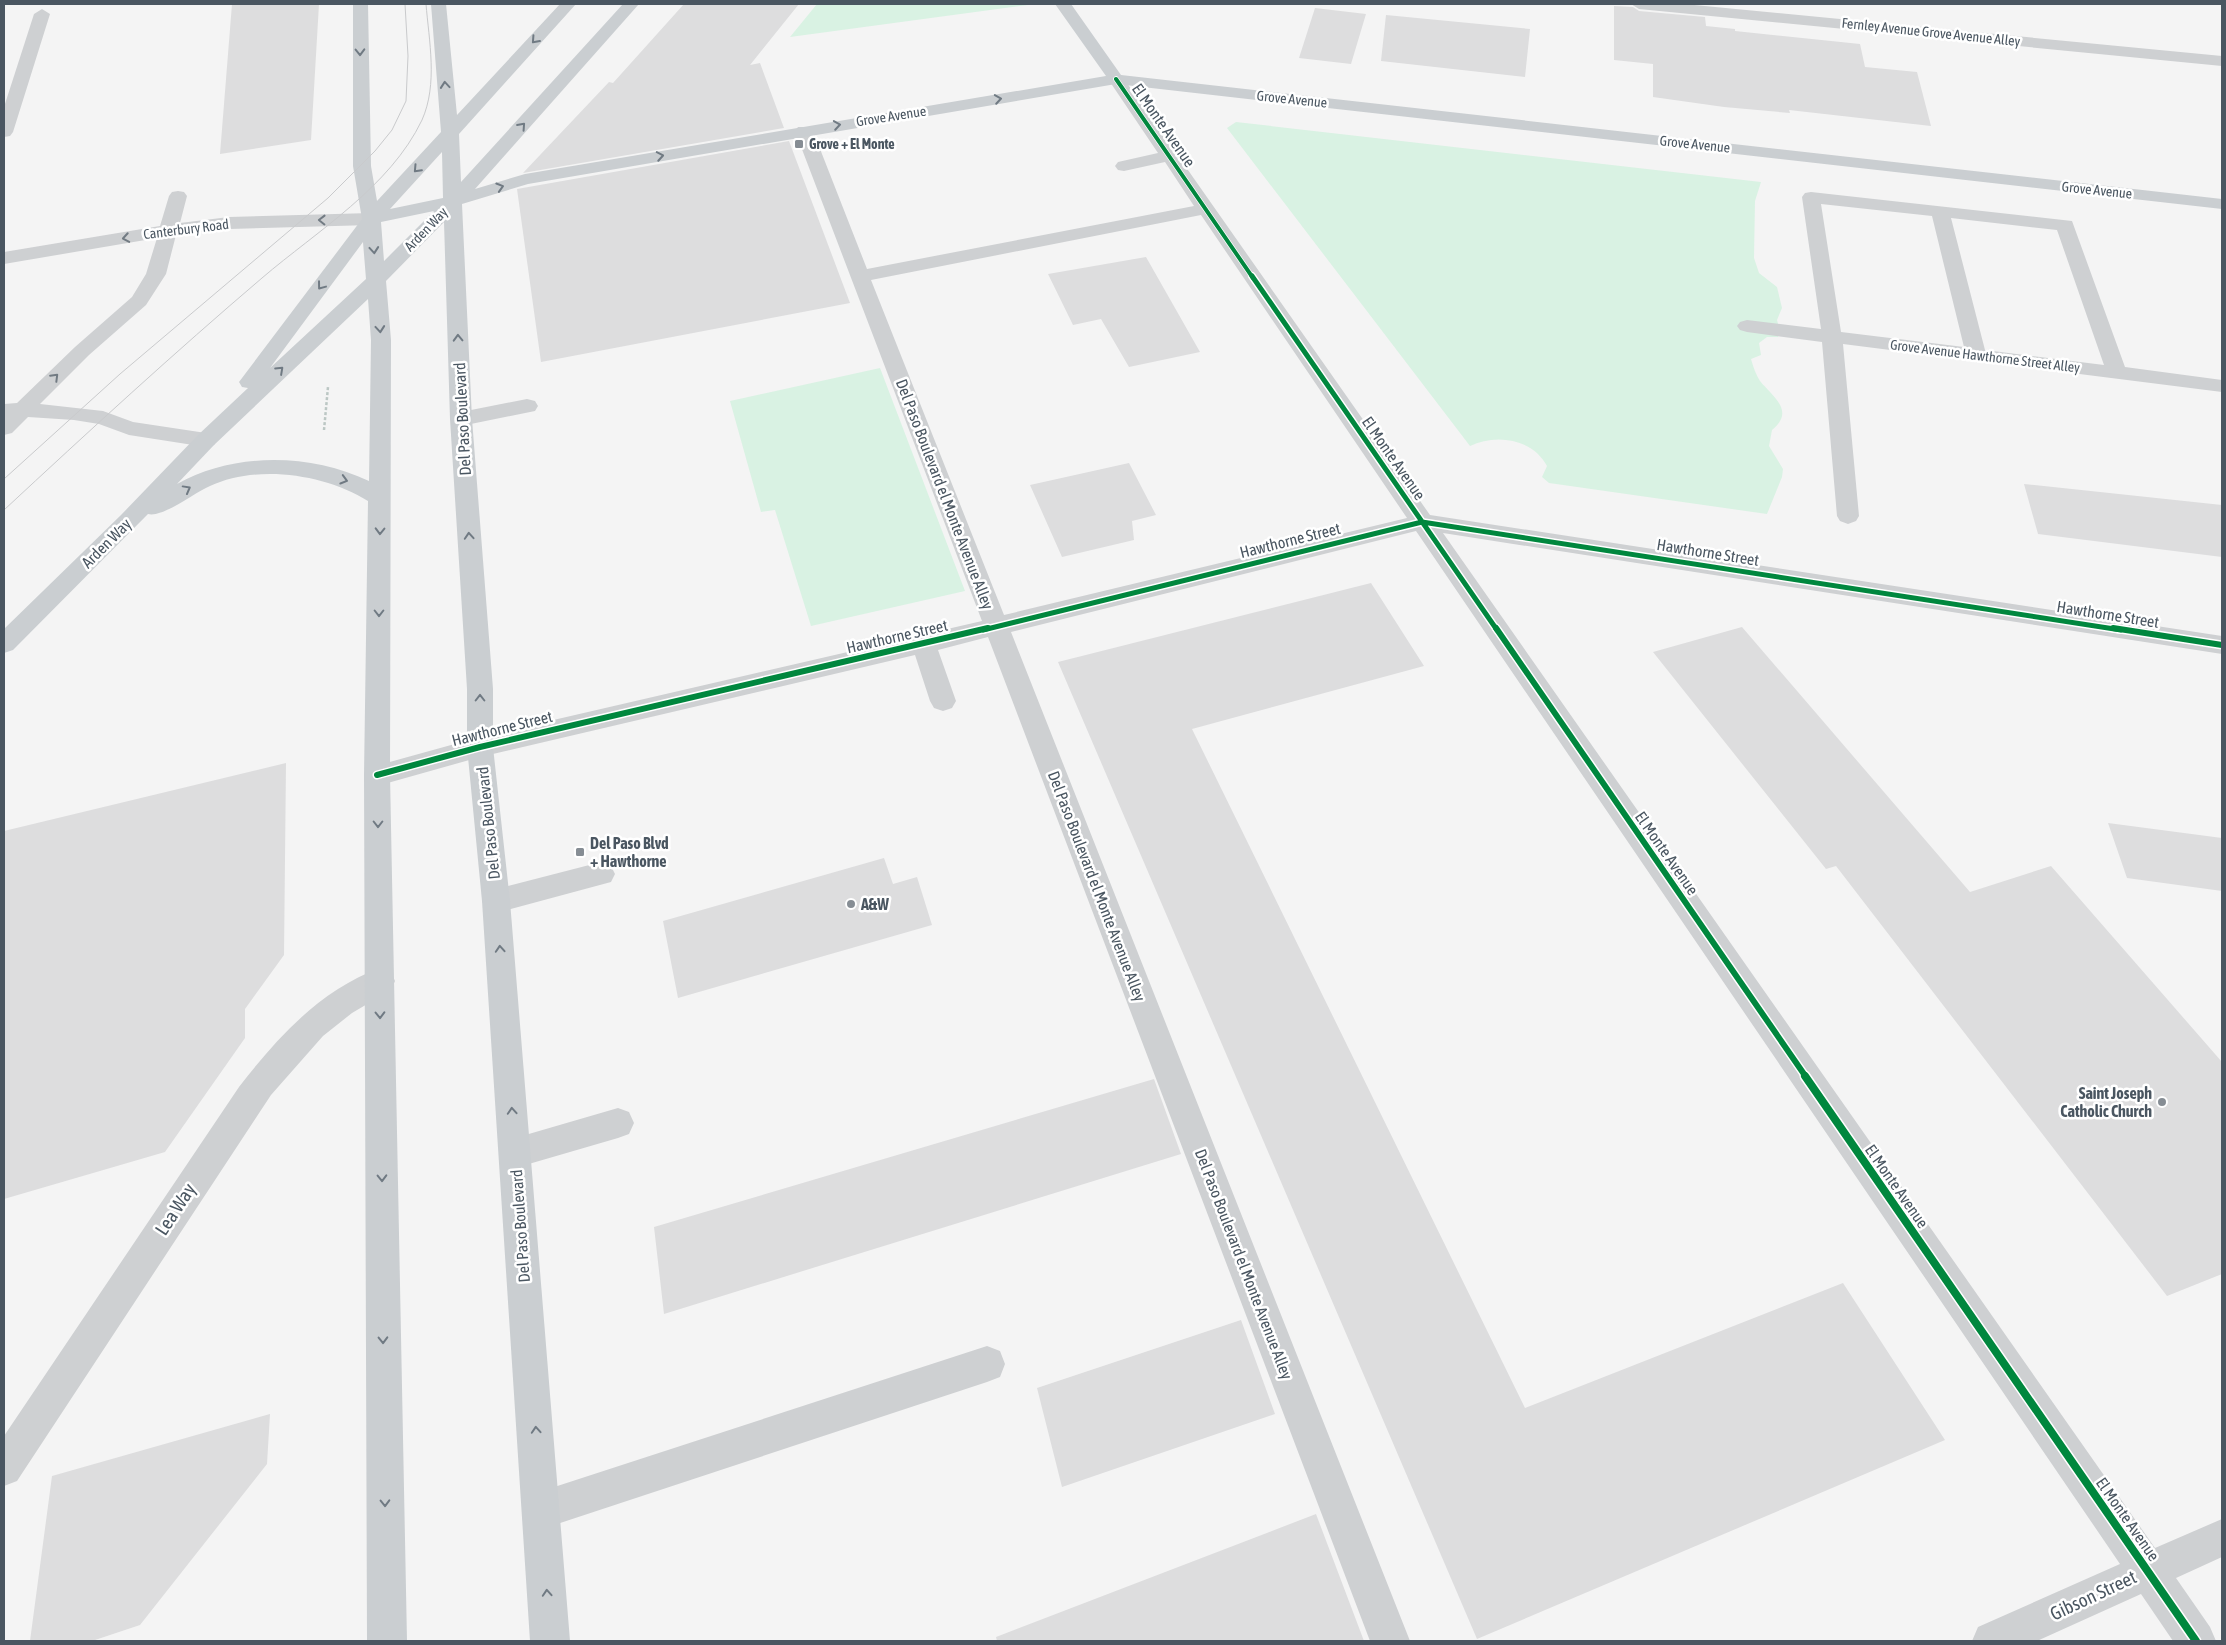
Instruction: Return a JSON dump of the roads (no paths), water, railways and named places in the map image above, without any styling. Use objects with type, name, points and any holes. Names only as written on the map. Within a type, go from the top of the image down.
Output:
[{"type":"main road","points":[[360,4],[362,166],[371,219],[381,340],[378,775],[387,1641]]},
{"type":"main road","name":"Del Paso Boulevard","points":[[438,4],[454,201],[461,419],[480,688],[480,747],[496,901],[542,1510],[550,1641]]},
{"type":"main road","name":"Arden Way","points":[[206,440],[371,219],[568,4]]},
{"type":"main road","name":"Arden Way","points":[[4,644],[129,521],[206,440],[376,280],[454,201],[630,4]]},
{"type":"main road","name":"El Monte Avenue","points":[[1063,4],[1116,80]]},
{"type":"main road","name":"Grove Avenue","points":[[371,219],[454,201],[525,179],[1116,80],[2222,204]]},
{"type":"main road","points":[[129,521],[208,477],[242,468],[284,468],[328,475],[353,482],[381,498]]},
{"type":"street","name":"Fernley Avenue Grove Avenue Alley","points":[[1639,4],[2222,61]]},
{"type":"street","points":[[4,132],[42,14]]},
{"type":"street","name":"El Monte Avenue","points":[[1116,80],[2196,1641]]},
{"type":"street","name":"Del Paso Boulevard el Monte Avenue Alley","points":[[804,131],[1390,1641]]},
{"type":"street","points":[[1124,166],[1169,156]]},
{"type":"street","points":[[4,428],[12,409],[82,351],[138,301],[156,274],[170,230],[178,196]]},
{"type":"street","points":[[1848,516],[1832,336],[1810,197],[2065,225],[2117,373]]},
{"type":"street","points":[[861,276],[1206,209]]},
{"type":"street","points":[[1940,211],[1976,354]]},
{"type":"street","name":"Canterbury Road","points":[[4,258],[170,230],[229,223],[371,219]]},
{"type":"street","name":"Grove Avenue Hawthorne Street Alley","points":[[1747,326],[2222,386]]},
{"type":"street","points":[[461,419],[527,406]]},
{"type":"street","points":[[12,409],[103,418],[129,428],[206,440]]},
{"type":"street","name":"Hawthorne Street","points":[[378,775],[480,747],[924,644],[1422,522],[2222,645]]},
{"type":"street","points":[[924,644],[944,701]]},
{"type":"street","points":[[496,901],[601,874]]},
{"type":"street","name":"Lea Way","points":[[4,1468],[250,1096],[276,1064],[306,1033],[336,1007],[380,981]]},
{"type":"street","points":[[515,1153],[618,1123]]},
{"type":"street","points":[[542,1510],[987,1364]]},
{"type":"street","name":"Gibson Street","points":[[1992,1641],[2146,1570],[2222,1538]]},
{"type":"tram line","points":[[4,479],[120,374],[328,198],[375,151],[392,130],[406,101],[408,56],[405,4]]},
{"type":"tram line","points":[[4,510],[164,364],[262,278],[351,206],[391,166],[408,144],[422,120],[427,106],[430,92],[431,62],[426,4]]},
{"type":"place","name":"Grove + El Monte","points":[[799,144]]},
{"type":"place","name":"Del Paso Blvd + Hawthorne","points":[[580,852]]},
{"type":"place","name":"A&W","points":[[851,904]]},
{"type":"place","name":"Saint Joseph Catholic Church","points":[[2162,1102]]}]
